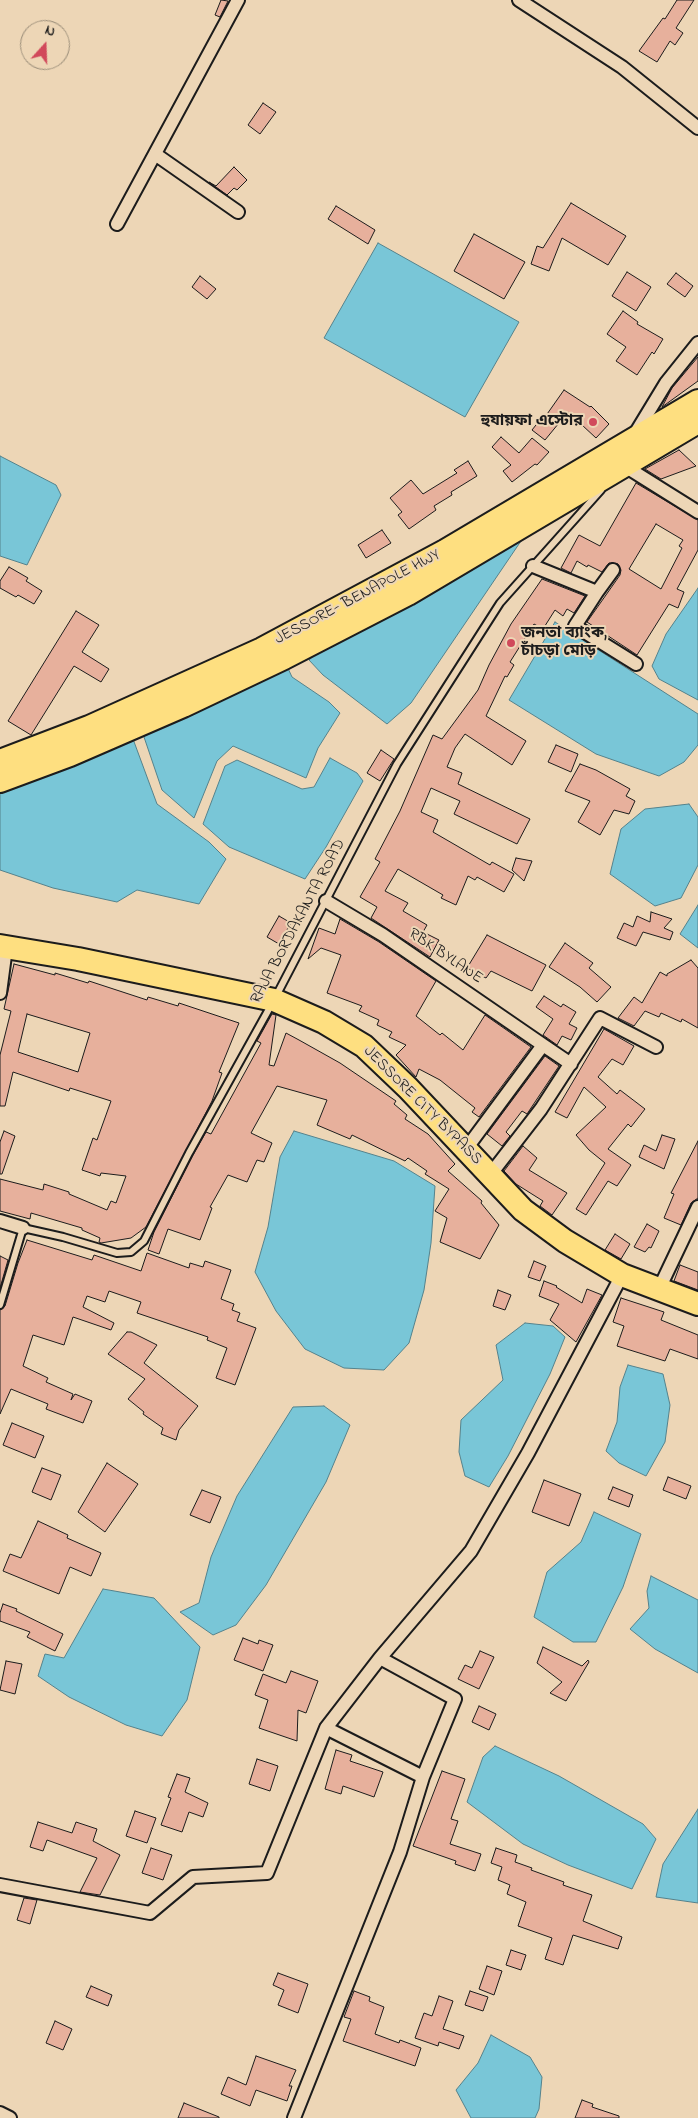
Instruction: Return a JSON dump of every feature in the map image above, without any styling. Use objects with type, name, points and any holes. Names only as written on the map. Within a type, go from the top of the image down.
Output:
[{"type":"highway","name":"JESSORE- BENAPOLE HWY","points":[[0,760],[89,726],[262,649],[445,551],[698,401]]},
{"type":"highway","name":"JESSORE- BENAPOLE HWY","points":[[0,781],[70,755],[183,706],[284,658],[408,594],[698,422]]},
{"type":"highway","name":"JESSORE CITY BYPASS","points":[[3,947],[78,959],[274,1000],[324,1022],[364,1046],[408,1088],[523,1210],[565,1241],[622,1275],[698,1304]]},
{"type":"street","points":[[117,224],[238,0]]},
{"type":"street","points":[[519,0],[534,4],[622,66],[698,128]]},
{"type":"street","points":[[155,154],[238,212]]},
{"type":"street","points":[[631,440],[666,383],[698,343]]},
{"type":"street","points":[[623,465],[698,512]]},
{"type":"street","points":[[533,566],[597,592]]},
{"type":"street","points":[[613,570],[575,626],[636,664]]},
{"type":"street","name":"RBK BYLANE","points":[[326,901],[383,934],[570,1064]]},
{"type":"street","points":[[0,994],[3,947]]},
{"type":"street","points":[[490,1175],[541,1109],[600,1018],[656,1047]]},
{"type":"street","points":[[466,1149],[543,1045]]},
{"type":"street","points":[[659,1289],[698,1207]]},
{"type":"street","points":[[0,1221],[22,1228]]},
{"type":"street","points":[[0,1885],[150,1914],[193,1877],[267,1873],[326,1728],[380,1658],[471,1551],[528,1453],[622,1275]]},
{"type":"street","points":[[294,2118],[400,1852],[423,1777],[455,1699],[380,1658]]},
{"type":"street","points":[[326,1728],[423,1777]]},
{"type":"street","points":[[0,2113],[10,2118]]},
{"type":"lane","name":"RAJA BORDAKANTA ROAD","points":[[22,1228],[63,1236],[117,1253],[131,1252],[144,1241],[189,1153],[274,1000],[397,764],[500,603],[623,465]]},
{"type":"lane","points":[[0,1305],[22,1228]]},
{"type":"water","points":[[378,243],[519,322],[465,417],[324,338]]},
{"type":"water","points":[[0,456],[56,485],[61,495],[27,565],[0,556]]},
{"type":"water","points":[[521,541],[411,703],[387,724],[323,675],[309,660],[341,631]]},
{"type":"water","points":[[698,588],[698,700],[659,679],[652,666],[666,634]]},
{"type":"water","points":[[555,622],[698,714],[698,745],[684,762],[659,776],[596,754],[509,700]]},
{"type":"water","points":[[286,664],[292,677],[329,702],[340,713],[318,748],[306,778],[233,746],[217,761],[194,818],[162,790],[144,737],[153,728]]},
{"type":"water","points":[[133,739],[157,804],[209,842],[226,859],[199,904],[137,890],[117,902],[53,888],[0,870],[0,788]]},
{"type":"water","points":[[330,758],[357,773],[363,781],[326,847],[305,879],[229,847],[203,824],[225,766],[237,760],[302,789],[314,787]]},
{"type":"water","points":[[689,804],[698,817],[698,865],[681,898],[655,906],[610,874],[621,829],[645,809]]},
{"type":"water","points":[[698,905],[698,948],[680,934]]},
{"type":"water","points":[[294,1131],[394,1161],[435,1186],[431,1243],[424,1290],[409,1343],[384,1370],[344,1368],[305,1349],[276,1311],[255,1272],[268,1227],[280,1157]]},
{"type":"water","points":[[525,1323],[553,1326],[565,1337],[550,1374],[508,1456],[489,1487],[465,1476],[459,1452],[461,1420],[503,1380],[496,1345]]},
{"type":"water","points":[[628,1365],[663,1374],[670,1405],[665,1442],[646,1476],[619,1463],[606,1451],[617,1422],[620,1387]]},
{"type":"water","points":[[324,1406],[350,1425],[326,1482],[266,1585],[236,1625],[213,1635],[180,1612],[199,1603],[211,1557],[237,1496],[293,1407]]},
{"type":"water","points":[[594,1512],[641,1534],[623,1587],[596,1642],[573,1642],[534,1617],[547,1572],[581,1542]]},
{"type":"water","points":[[651,1576],[698,1600],[698,1673],[655,1649],[630,1629],[649,1608],[647,1591]]},
{"type":"water","points":[[103,1589],[154,1598],[200,1647],[187,1700],[162,1736],[126,1725],[69,1697],[38,1676],[45,1654],[64,1658]]},
{"type":"water","points":[[495,1746],[559,1776],[643,1824],[656,1839],[632,1889],[568,1865],[523,1844],[467,1802],[483,1757]]},
{"type":"water","points":[[698,1809],[698,1903],[656,1897],[663,1864]]},
{"type":"water","points":[[491,2035],[530,2057],[542,2077],[539,2109],[535,2118],[471,2118],[456,2090],[478,2063]]},
{"type":"building","points":[[221,0],[228,1],[220,17],[215,15]]},
{"type":"building","points":[[677,0],[694,0],[676,28],[683,33],[675,45],[670,41],[657,62],[639,51],[663,18],[665,19]]},
{"type":"building","points":[[263,103],[276,112],[260,134],[248,125]]},
{"type":"building","points":[[234,167],[247,180],[237,190],[234,188],[227,195],[209,182],[216,186]]},
{"type":"building","points":[[571,203],[626,236],[608,265],[562,238],[549,271],[531,264],[537,246],[543,248]]},
{"type":"building","points":[[336,206],[375,230],[368,244],[328,219]]},
{"type":"building","points":[[474,234],[525,262],[504,299],[454,271]]},
{"type":"building","points":[[627,272],[651,287],[636,311],[612,296]]},
{"type":"building","points":[[676,273],[693,286],[685,297],[667,284]]},
{"type":"building","points":[[200,276],[216,289],[207,299],[192,287]]},
{"type":"building","points":[[623,311],[638,322],[637,324],[663,339],[637,375],[616,361],[626,347],[607,334]]},
{"type":"building","points":[[698,357],[698,381],[662,407],[672,388]]},
{"type":"building","points":[[564,390],[591,406],[609,424],[596,438],[568,412],[545,440],[532,430],[544,415],[545,417]]},
{"type":"building","points":[[501,437],[519,453],[532,438],[549,452],[537,465],[535,464],[512,482],[503,471],[511,465],[492,447]]},
{"type":"building","points":[[679,450],[696,466],[661,479],[645,469]]},
{"type":"building","points":[[468,461],[477,476],[451,492],[452,495],[434,506],[436,510],[409,529],[398,515],[402,512],[390,498],[411,480],[423,494],[457,473],[454,470]]},
{"type":"building","points":[[636,483],[698,520],[698,550],[677,589],[684,592],[678,608],[669,604],[637,655],[587,622],[620,575],[621,570],[618,564],[609,563],[602,572],[577,561],[571,573],[561,568],[579,535],[600,546]],"holes":[[[656,524],[683,540],[679,546],[682,548],[661,589],[629,569]]]},
{"type":"building","points":[[382,530],[391,543],[366,558],[358,545]]},
{"type":"building","points":[[9,567],[28,578],[26,581],[42,591],[34,604],[0,588],[0,581]]},
{"type":"building","points":[[542,579],[585,596],[574,613],[567,609],[563,616],[555,610],[543,629],[534,624],[510,662],[514,665],[507,677],[505,676],[486,716],[526,741],[512,765],[465,734],[455,748],[447,767],[462,773],[458,784],[530,819],[517,844],[454,814],[460,801],[431,788],[421,812],[438,820],[433,832],[490,865],[492,862],[514,874],[504,892],[477,877],[475,880],[468,876],[456,905],[441,898],[443,895],[398,869],[385,891],[408,903],[403,911],[427,925],[423,932],[439,940],[430,957],[371,918],[377,907],[360,897],[380,862],[375,859],[400,811],[433,735],[442,739],[478,690],[511,624]]},
{"type":"building","points":[[76,611],[99,625],[82,652],[109,669],[101,682],[74,666],[31,735],[8,721]]},
{"type":"building","points":[[556,745],[578,754],[571,772],[548,762]]},
{"type":"building","points":[[381,750],[394,759],[380,781],[367,773]]},
{"type":"building","points":[[580,764],[596,770],[630,789],[626,796],[635,801],[629,814],[614,810],[600,835],[578,822],[590,801],[565,791]]},
{"type":"building","points":[[516,858],[532,861],[524,881],[512,870]]},
{"type":"building","points":[[651,912],[672,919],[664,928],[673,932],[670,940],[643,932],[636,946],[617,938],[624,923],[633,927],[637,916],[650,922]]},
{"type":"building","points":[[279,916],[291,923],[279,944],[267,937]]},
{"type":"building","points":[[340,919],[379,942],[436,981],[416,1016],[440,1035],[442,1033],[463,1050],[485,1015],[531,1047],[479,1117],[472,1112],[475,1108],[440,1080],[419,1069],[416,1077],[396,1055],[406,1045],[389,1037],[392,1032],[377,1025],[379,1020],[359,1011],[362,1006],[327,993],[341,955],[321,948],[308,959],[319,928],[335,934]]},
{"type":"building","points":[[487,935],[546,965],[532,991],[491,971],[486,978],[467,968]]},
{"type":"building","points":[[565,943],[593,963],[589,968],[611,987],[597,1002],[580,987],[549,967]]},
{"type":"building","points":[[691,960],[698,968],[698,1028],[682,1019],[681,1022],[661,1013],[659,1017],[645,1011],[634,1026],[618,1018],[634,997],[642,1003],[660,972],[667,976],[667,974]]},
{"type":"building","points":[[14,964],[88,983],[89,981],[147,1000],[148,997],[178,1006],[179,1003],[239,1023],[219,1072],[222,1073],[212,1101],[146,1227],[131,1238],[101,1243],[99,1242],[100,1238],[82,1230],[82,1228],[31,1213],[30,1219],[0,1211],[0,1179],[43,1190],[44,1184],[69,1192],[69,1194],[107,1210],[111,1201],[116,1203],[126,1176],[101,1173],[100,1176],[82,1170],[93,1138],[97,1140],[111,1101],[70,1088],[69,1091],[13,1072],[5,1106],[0,1106],[0,1055],[11,1011],[4,1009]],"holes":[[[27,1014],[90,1033],[78,1072],[18,1052]]]},
{"type":"building","points":[[544,996],[561,1007],[563,1004],[576,1012],[569,1024],[577,1028],[571,1040],[562,1036],[557,1045],[543,1035],[553,1019],[536,1007]]},
{"type":"building","points":[[272,1014],[276,1015],[269,1065],[274,1066],[286,1033],[340,1063],[396,1101],[394,1104],[407,1115],[405,1119],[428,1134],[455,1164],[448,1171],[482,1201],[481,1203],[499,1225],[480,1259],[440,1242],[447,1218],[435,1211],[449,1189],[425,1174],[427,1171],[408,1158],[405,1161],[352,1135],[350,1139],[317,1125],[327,1100],[277,1086],[251,1133],[272,1143],[264,1162],[257,1160],[247,1182],[228,1175],[210,1207],[212,1208],[200,1240],[168,1229],[159,1254],[148,1250],[154,1232],[193,1155],[206,1132],[211,1134],[261,1043],[257,1041]]},
{"type":"building","points":[[604,1029],[634,1046],[623,1065],[612,1059],[598,1077],[617,1094],[620,1090],[645,1109],[631,1127],[628,1124],[608,1149],[631,1165],[617,1186],[608,1181],[586,1215],[576,1209],[605,1163],[589,1150],[576,1135],[606,1107],[584,1087],[567,1118],[555,1112]]},
{"type":"building","points":[[545,1056],[559,1066],[527,1114],[522,1111],[506,1132],[510,1136],[502,1146],[487,1134]]},
{"type":"building","points":[[4,1131],[15,1136],[2,1174],[0,1174],[0,1142]]},
{"type":"building","points":[[662,1135],[675,1139],[664,1169],[639,1157],[644,1145],[656,1151]]},
{"type":"building","points":[[698,1141],[698,1198],[691,1203],[681,1225],[664,1218],[674,1194],[671,1193]]},
{"type":"building","points":[[523,1146],[537,1158],[529,1170],[567,1193],[552,1215],[540,1206],[543,1201],[516,1184],[504,1171]]},
{"type":"building","points":[[647,1224],[659,1231],[651,1248],[649,1247],[645,1252],[634,1247]]},
{"type":"building","points":[[615,1234],[630,1244],[621,1259],[605,1250]]},
{"type":"building","points":[[27,1240],[92,1260],[94,1255],[141,1271],[147,1253],[189,1268],[190,1263],[203,1267],[205,1261],[231,1270],[221,1299],[234,1304],[232,1310],[240,1313],[237,1321],[256,1328],[235,1385],[216,1378],[227,1348],[207,1340],[208,1337],[137,1313],[141,1302],[109,1291],[105,1302],[87,1296],[83,1307],[114,1323],[111,1330],[73,1317],[64,1345],[33,1335],[23,1366],[48,1378],[46,1382],[73,1394],[71,1400],[75,1394],[92,1401],[83,1423],[46,1409],[48,1404],[11,1389],[0,1414],[0,1310],[5,1306]]},
{"type":"building","points":[[0,1256],[8,1260],[0,1288]]},
{"type":"building","points":[[534,1261],[546,1266],[540,1281],[528,1277]]},
{"type":"building","points":[[680,1265],[698,1272],[698,1290],[674,1281]]},
{"type":"building","points":[[544,1281],[557,1286],[582,1303],[587,1289],[602,1295],[576,1342],[550,1320],[559,1304],[539,1296]]},
{"type":"building","points":[[498,1290],[511,1295],[505,1310],[493,1306]]},
{"type":"building","points":[[621,1298],[664,1312],[661,1320],[698,1335],[698,1359],[670,1349],[665,1361],[617,1346],[624,1326],[613,1322]]},
{"type":"building","points":[[127,1332],[131,1332],[157,1345],[144,1363],[198,1406],[179,1430],[176,1440],[161,1434],[163,1428],[143,1414],[144,1412],[128,1399],[145,1379],[108,1354]]},
{"type":"building","points":[[12,1423],[44,1436],[35,1458],[3,1445]]},
{"type":"building","points":[[107,1463],[138,1484],[105,1532],[78,1512]]},
{"type":"building","points":[[42,1468],[61,1475],[51,1500],[32,1492]]},
{"type":"building","points":[[668,1477],[691,1486],[686,1499],[663,1490]]},
{"type":"building","points":[[544,1480],[581,1494],[569,1526],[532,1512]]},
{"type":"building","points":[[613,1487],[633,1495],[629,1507],[608,1499]]},
{"type":"building","points":[[202,1490],[221,1497],[210,1523],[190,1515]]},
{"type":"building","points":[[38,1521],[68,1535],[67,1538],[101,1553],[91,1576],[70,1567],[59,1594],[3,1571],[10,1554],[21,1558]]},
{"type":"building","points":[[3,1604],[17,1609],[16,1611],[63,1634],[55,1651],[27,1637],[30,1632],[0,1621]]},
{"type":"building","points":[[243,1638],[258,1644],[259,1640],[273,1645],[263,1671],[234,1660]]},
{"type":"building","points":[[543,1647],[582,1666],[588,1660],[589,1662],[566,1701],[550,1693],[562,1682],[537,1663]]},
{"type":"building","points":[[480,1651],[494,1657],[479,1689],[458,1679],[465,1665],[472,1668]]},
{"type":"building","points":[[6,1661],[22,1664],[15,1694],[0,1690]]},
{"type":"building","points":[[291,1671],[318,1681],[306,1713],[298,1710],[297,1741],[259,1728],[268,1700],[255,1695],[263,1674],[286,1683]]},
{"type":"building","points":[[479,1706],[496,1714],[489,1730],[472,1722]]},
{"type":"building","points":[[336,1750],[352,1755],[350,1761],[383,1772],[374,1797],[343,1786],[341,1794],[325,1789]]},
{"type":"building","points":[[257,1759],[278,1766],[270,1791],[249,1784]]},
{"type":"building","points":[[442,1771],[465,1779],[451,1819],[458,1821],[450,1844],[481,1854],[475,1871],[455,1864],[456,1861],[413,1846]]},
{"type":"building","points":[[177,1774],[190,1778],[185,1792],[208,1803],[203,1817],[189,1812],[182,1832],[161,1825],[171,1798],[168,1797]]},
{"type":"building","points":[[135,1811],[156,1818],[147,1843],[126,1836]]},
{"type":"building","points":[[38,1822],[72,1833],[76,1822],[97,1829],[93,1841],[120,1855],[100,1895],[80,1892],[97,1858],[47,1840],[43,1851],[30,1847]]},
{"type":"building","points":[[151,1848],[172,1855],[163,1880],[142,1873]]},
{"type":"building","points":[[496,1848],[517,1855],[515,1862],[532,1868],[531,1870],[564,1882],[563,1885],[592,1895],[583,1921],[622,1937],[618,1949],[573,1935],[563,1965],[545,1959],[552,1938],[518,1926],[526,1902],[507,1894],[510,1885],[498,1880],[502,1867],[491,1863]]},
{"type":"building","points":[[24,1898],[37,1900],[30,1924],[17,1920]]},
{"type":"building","points":[[511,1950],[526,1955],[521,1970],[506,1965]]},
{"type":"building","points":[[487,1966],[502,1971],[494,1995],[479,1989]]},
{"type":"building","points":[[278,1973],[308,1984],[298,2013],[278,2005],[284,1990],[273,1985]]},
{"type":"building","points":[[91,1986],[112,1995],[108,2006],[86,1997]]},
{"type":"building","points":[[354,1991],[370,1997],[369,2001],[384,2007],[375,2034],[399,2043],[400,2040],[421,2048],[415,2066],[343,2041],[351,2019],[344,2017]]},
{"type":"building","points":[[470,1991],[488,1997],[483,2011],[465,2005]]},
{"type":"building","points":[[439,1996],[453,2001],[443,2029],[464,2036],[459,2049],[439,2042],[438,2046],[415,2038],[424,2013],[432,2016]]},
{"type":"building","points":[[55,2021],[72,2029],[63,2050],[46,2043]]},
{"type":"building","points":[[256,2056],[296,2070],[289,2086],[292,2086],[287,2101],[256,2090],[250,2106],[221,2094],[228,2077],[246,2085]]},
{"type":"building","points":[[582,2100],[593,2104],[592,2107],[619,2116],[619,2118],[575,2118]]},
{"type":"building","points":[[184,2103],[219,2117],[219,2118],[178,2118]]},
{"type":"place","name":"হুযায়ফা এস্টোর","points":[[593,422]]},
{"type":"place","name":"জনতা ব্যাংক, চাঁচড়া মোড়","points":[[511,643]]}]
